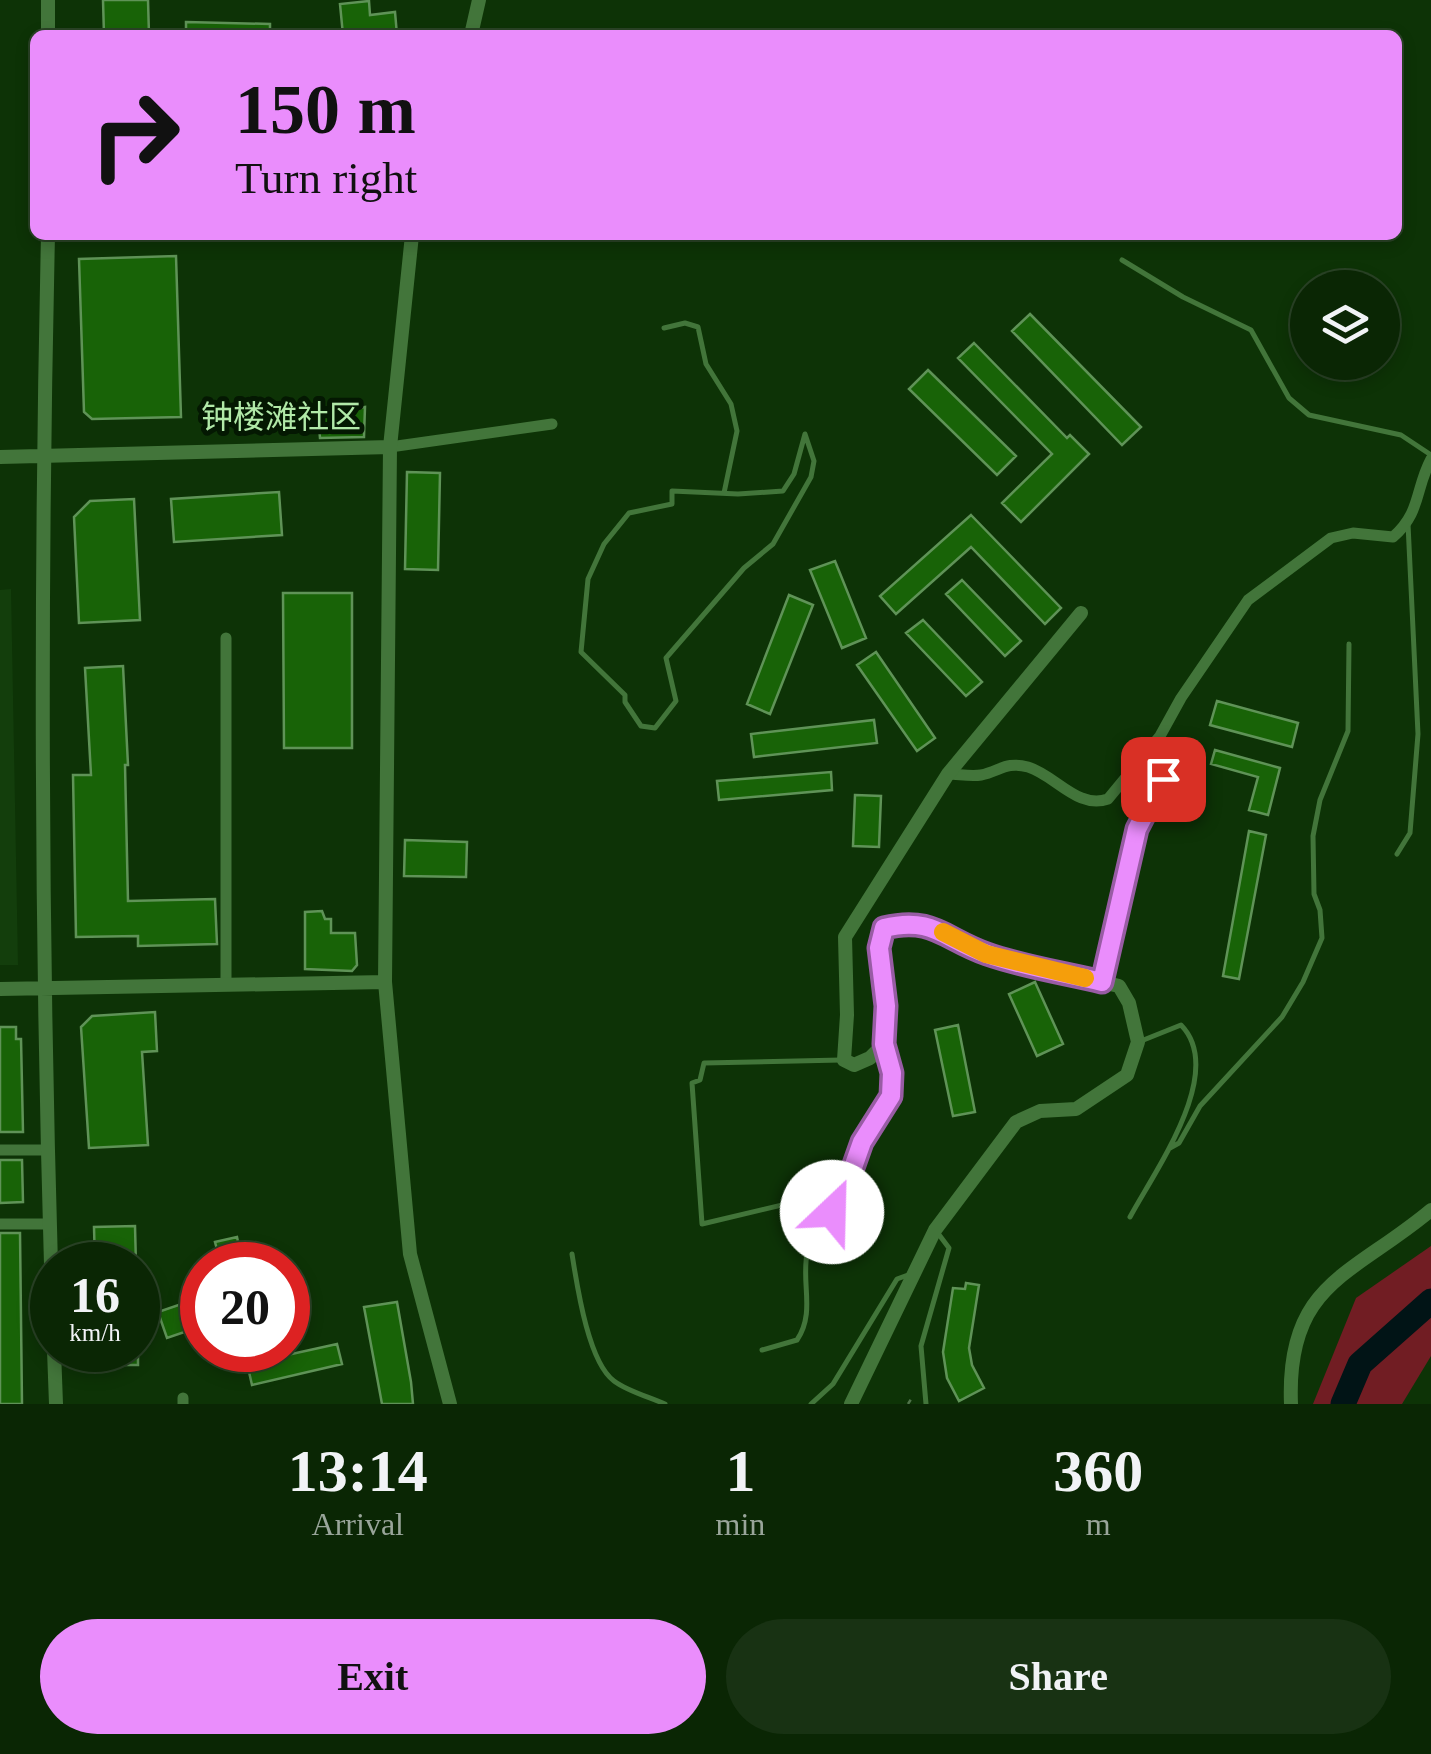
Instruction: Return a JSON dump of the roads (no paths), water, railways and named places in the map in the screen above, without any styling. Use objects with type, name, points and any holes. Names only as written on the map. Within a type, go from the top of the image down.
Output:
[{"type":"street","points":[[48,0],[48,30]]},
{"type":"street","points":[[473,30],[480,0]]},
{"type":"street","points":[[48,240],[43,456],[44,989],[50,1242]]},
{"type":"street","points":[[412,240],[390,447],[385,982],[410,1254],[450,1404]]},
{"type":"street","points":[[0,457],[390,447],[552,424]]},
{"type":"street","points":[[948,774],[982,775],[1015,764],[1032,768],[1084,800],[1108,799],[1160,736],[1181,698],[1248,600],[1330,538],[1353,533],[1393,537],[1408,524],[1431,457]]},
{"type":"street","points":[[851,1404],[935,1230],[1016,1122],[1040,1111],[1076,1109],[1127,1075],[1138,1042],[1129,1003],[1120,986],[986,954],[936,929],[909,922],[884,928],[879,948],[886,1006],[884,1044],[870,1058],[854,1065],[844,1060],[845,937],[948,774],[1081,613]]},
{"type":"street","points":[[226,638],[226,985]]},
{"type":"street","points":[[0,989],[385,982]]},
{"type":"street","points":[[0,1150],[48,1150]]},
{"type":"street","points":[[1291,1404],[1294,1343],[1308,1309],[1331,1281],[1431,1210]]},
{"type":"street","points":[[0,1224],[50,1224]]},
{"type":"street","points":[[55,1372],[56,1404]]},
{"type":"lane","points":[[1122,260],[1251,330],[1290,398],[1309,415],[1401,435],[1431,457]]},
{"type":"lane","points":[[664,328],[684,323],[698,327],[706,364],[732,404],[737,431],[724,493]]},
{"type":"lane","points":[[805,434],[814,461],[811,477],[774,544],[744,568],[666,658],[676,701],[655,728],[642,726],[625,702],[625,695],[581,652],[588,579],[604,544],[629,512],[672,504],[672,490],[724,493],[784,491],[794,474],[805,434]]},
{"type":"lane","points":[[1397,854],[1410,833],[1418,734],[1408,524]]},
{"type":"lane","points":[[1170,1148],[1179,1143],[1200,1106],[1282,1018],[1322,938],[1320,910],[1314,894],[1312,836],[1320,800],[1348,731],[1349,644]]},
{"type":"lane","points":[[1102,982],[1137,829],[1176,755]]},
{"type":"lane","points":[[1130,1217],[1182,1123],[1197,1060],[1189,1033],[1180,1025],[1138,1042]]},
{"type":"lane","points":[[844,1060],[704,1063],[700,1080],[692,1083],[702,1224],[845,1190],[862,1142],[891,1096],[892,1073],[884,1044]]},
{"type":"lane","points":[[762,1350],[797,1340],[808,1325],[804,1282],[807,1245],[816,1226],[832,1212],[834,1193]]},
{"type":"lane","points":[[926,1404],[920,1346],[950,1248],[935,1230]]},
{"type":"lane","points":[[572,1254],[593,1348],[612,1380],[665,1404]]},
{"type":"lane","points":[[811,1404],[832,1384],[897,1280],[916,1272]]},
{"type":"waterway","points":[[1343,1404],[1360,1364],[1431,1301]]},
{"type":"district","name":"钟楼滩社区","points":[[281,417]]}]
